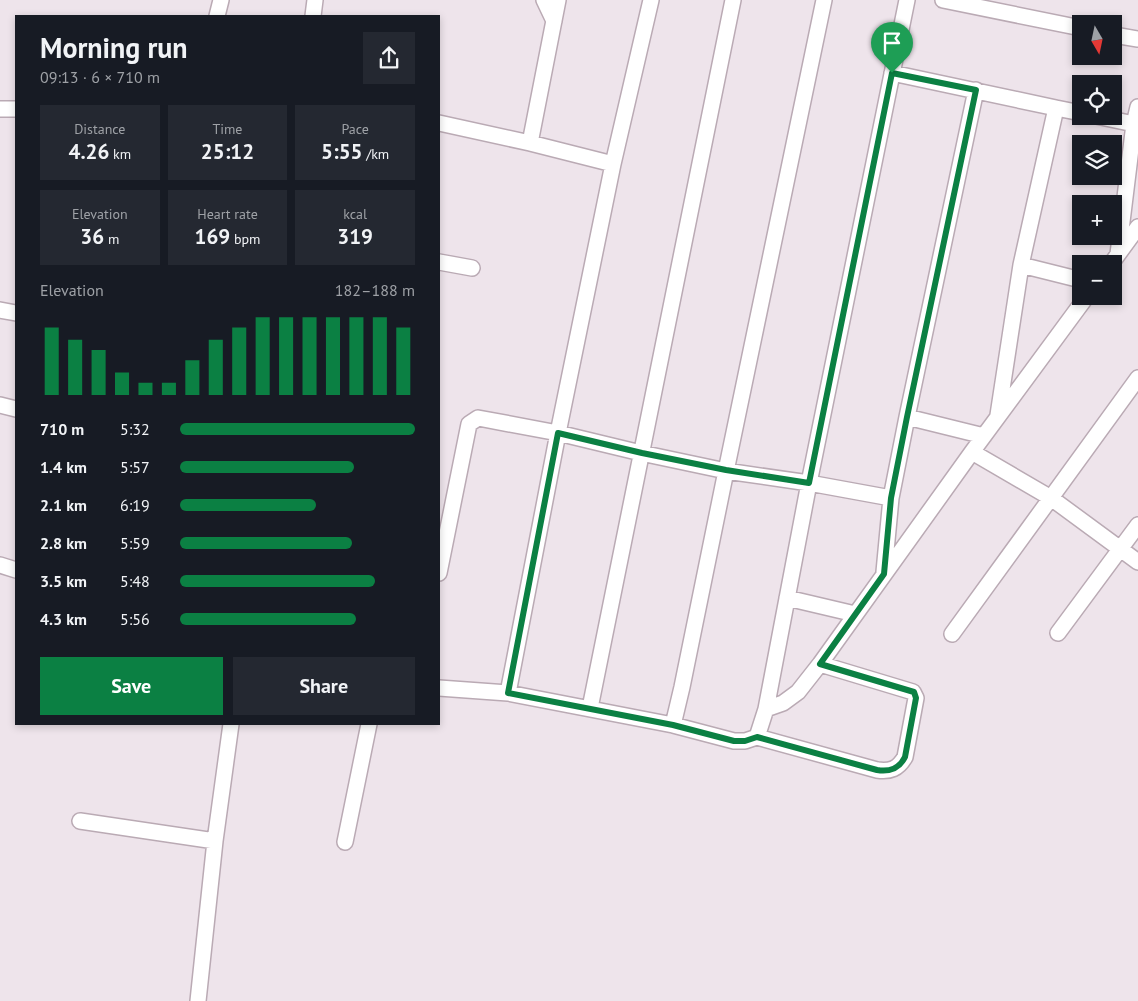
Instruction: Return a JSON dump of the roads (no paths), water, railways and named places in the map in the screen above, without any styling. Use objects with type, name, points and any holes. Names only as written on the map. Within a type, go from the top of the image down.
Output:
[{"type":"street","points":[[217,15],[221,0]]},
{"type":"street","points":[[313,15],[315,0]]},
{"type":"street","points":[[544,0],[554,21]]},
{"type":"street","points":[[530,143],[558,0]]},
{"type":"street","points":[[508,693],[558,433],[613,164],[651,0]]},
{"type":"street","points":[[590,708],[733,0]]},
{"type":"street","points":[[673,725],[824,0]]},
{"type":"street","points":[[757,737],[766,709],[809,483],[906,0]]},
{"type":"street","points":[[943,0],[1072,26]]},
{"type":"street","points":[[1122,36],[1138,40]]},
{"type":"street","points":[[892,73],[1072,111]]},
{"type":"street","points":[[884,574],[891,498],[976,90]]},
{"type":"street","points":[[1115,255],[1138,107]]},
{"type":"street","points":[[997,418],[1021,265],[1056,108]]},
{"type":"street","points":[[0,109],[15,109]]},
{"type":"street","points":[[1122,121],[1134,124]]},
{"type":"street","points":[[440,123],[613,164]]},
{"type":"street","points":[[1117,255],[1138,227]]},
{"type":"street","points":[[440,262],[472,268]]},
{"type":"street","points":[[1021,265],[1072,278]]},
{"type":"street","points":[[766,709],[792,698],[820,664],[1080,305]]},
{"type":"street","points":[[0,310],[15,313]]},
{"type":"street","points":[[952,634],[1138,378]]},
{"type":"street","points":[[0,406],[15,409]]},
{"type":"street","points":[[907,417],[984,436]]},
{"type":"street","points":[[440,568],[469,424],[475,419],[481,418],[726,470],[891,498]]},
{"type":"street","points":[[972,452],[1051,498],[1138,562]]},
{"type":"street","points":[[1058,633],[1138,525]]},
{"type":"street","points":[[0,565],[15,570]]},
{"type":"street","points":[[787,598],[855,614]]},
{"type":"street","points":[[440,688],[508,693],[673,725],[734,741],[745,741],[757,737],[877,770],[895,769],[902,763],[905,757],[916,698],[914,692],[820,664]]},
{"type":"street","points":[[198,1001],[215,841],[232,725]]},
{"type":"street","points":[[345,842],[369,725]]},
{"type":"street","points":[[80,821],[215,841]]}]
